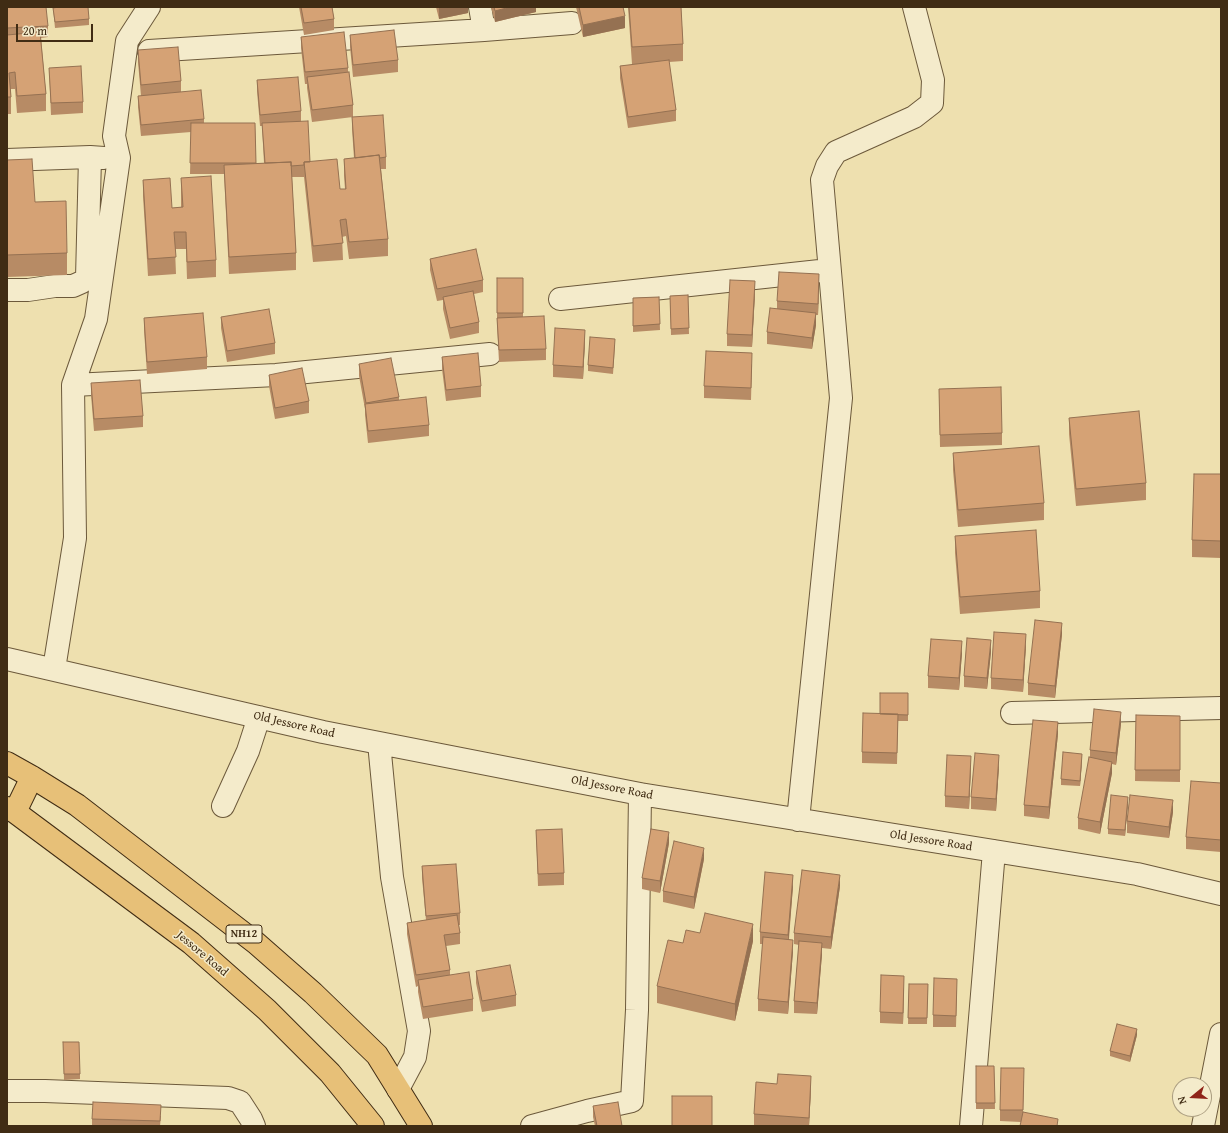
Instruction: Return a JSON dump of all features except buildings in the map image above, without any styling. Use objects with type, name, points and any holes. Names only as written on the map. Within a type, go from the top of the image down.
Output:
[{"type":"highway","name":"NH12","points":[[7,763],[77,805],[256,943],[314,993],[377,1055],[421,1126]]},
{"type":"highway","points":[[11,810],[32,777]]},
{"type":"highway","name":"Jessore Road","points":[[11,810],[191,943],[267,1010],[330,1072],[373,1126]]},
{"type":"street","points":[[54,670],[75,538],[73,385],[96,319],[119,158],[114,136],[127,41],[148,7]]},
{"type":"street","points":[[480,7],[484,30]]},
{"type":"street","points":[[798,820],[841,398],[822,180],[827,166],[836,152],[914,117],[932,103],[933,80],[914,7]]},
{"type":"street","points":[[125,52],[484,30],[572,23]]},
{"type":"street","points":[[7,160],[90,157],[119,158]]},
{"type":"street","points":[[7,290],[28,290],[55,286],[73,286],[87,278],[90,157]]},
{"type":"street","points":[[560,299],[829,270]]},
{"type":"street","points":[[73,385],[276,375],[490,354]]},
{"type":"street","name":"Old Jessore Road","points":[[7,658],[323,732],[640,794],[1137,874],[1221,894]]},
{"type":"street","points":[[1012,713],[1221,708]]},
{"type":"street","points":[[223,806],[248,751],[259,717]]},
{"type":"street","points":[[379,743],[392,877],[419,1031],[415,1057],[398,1089]]},
{"type":"street","points":[[532,1126],[587,1111],[632,1101],[637,1010],[640,794]]},
{"type":"street","points":[[971,1126],[994,851]]},
{"type":"street","points":[[1203,1126],[1221,1034]]},
{"type":"street","points":[[7,1091],[45,1091],[228,1098],[240,1102],[254,1126]]}]
